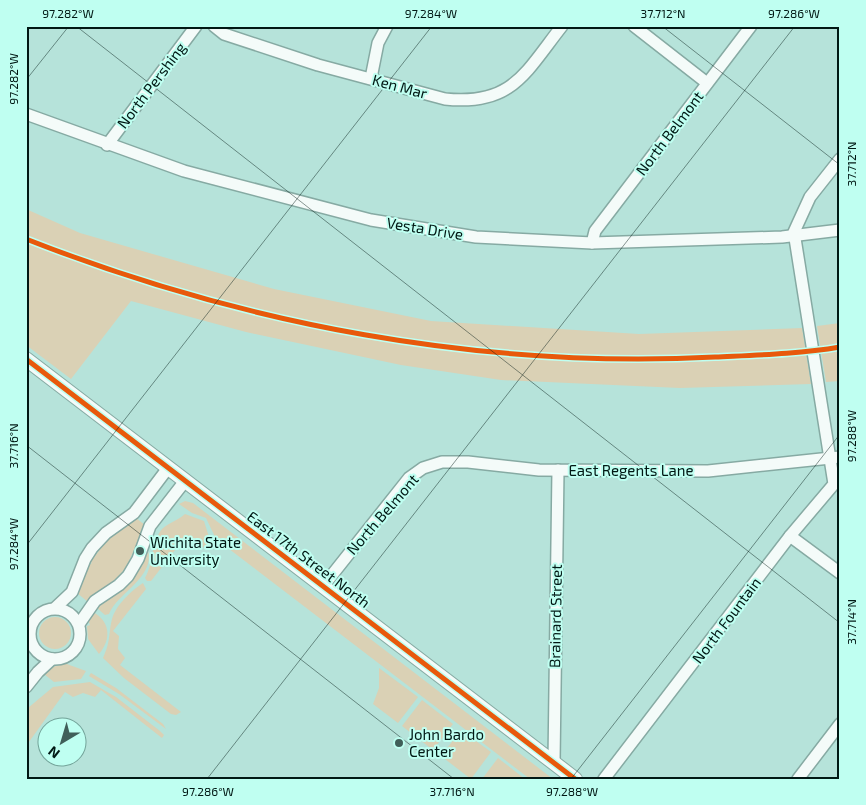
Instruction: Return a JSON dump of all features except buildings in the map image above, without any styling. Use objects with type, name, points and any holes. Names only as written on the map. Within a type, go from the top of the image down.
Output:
[{"type":"street","name":"North Pershing","points":[[107,145],[196,26]]},
{"type":"street","name":"Ken Mar","points":[[214,26],[224,34],[318,65],[446,99],[467,101],[488,98],[514,85],[562,26]]},
{"type":"street","points":[[370,78],[378,43],[387,26]]},
{"type":"street","points":[[634,26],[707,83]]},
{"type":"street","name":"North Belmont","points":[[592,244],[595,231],[752,26]]},
{"type":"street","name":"Vesta Drive","points":[[26,114],[107,145],[184,171],[371,220],[476,237],[592,244],[795,235],[840,230]]},
{"type":"street","points":[[795,235],[794,232],[810,197],[840,159]]},
{"type":"street","name":"North Fountain","points":[[604,779],[790,536],[834,484],[835,457],[795,235]]},
{"type":"street","name":"East 17th Street North","points":[[26,360],[324,585],[575,779]]},
{"type":"street","name":"East Regents Lane","points":[[424,468],[442,462],[468,462],[558,470],[708,471],[835,457]]},
{"type":"street","points":[[168,468],[134,514],[106,533],[92,548],[84,559],[72,592],[54,608],[47,610],[34,619],[31,626],[29,647],[39,654],[52,659],[66,657],[75,650],[80,640],[79,624],[95,601],[119,585],[128,576],[138,559],[150,526],[185,481]]},
{"type":"street","name":"North Belmont","points":[[324,585],[409,478],[424,468]]},
{"type":"street","name":"Brainard Street","points":[[554,762],[558,470]]},
{"type":"street","points":[[790,536],[840,573]]},
{"type":"street","points":[[54,608],[67,611],[79,624]]},
{"type":"street","points":[[26,687],[52,659]]},
{"type":"street","points":[[798,779],[840,724]]},
{"type":"shaded area","points":[[26,209],[80,233],[274,289],[431,321],[639,334],[802,328],[811,384],[680,388],[501,380],[401,365],[246,332],[131,301],[71,379],[26,345]]},
{"type":"shaded area","points":[[840,323],[840,381],[826,382],[817,326]]},
{"type":"shaded area","points":[[185,501],[193,503],[553,779],[530,779],[216,539],[206,518],[192,513],[179,504]]},
{"type":"shaded area","points":[[185,514],[204,521],[209,537],[214,542],[209,549],[197,545],[186,550],[179,545],[151,581],[147,581],[145,578],[158,534],[164,527]]},
{"type":"shaded area","points":[[136,518],[145,525],[126,568],[111,584],[88,602],[77,593],[88,565],[92,563],[90,562],[109,538]]},
{"type":"shaded area","points":[[148,550],[149,560],[141,577],[109,614],[105,615],[97,608],[131,582],[143,564]]},
{"type":"shaded area","points":[[143,583],[146,589],[113,631],[119,636],[118,649],[125,658],[120,665],[181,712],[176,715],[171,714],[124,678],[103,658],[114,614],[124,599]]},
{"type":"shaded area","points":[[93,612],[103,620],[107,631],[106,642],[99,654],[88,639],[87,626],[90,625],[88,620]]},
{"type":"shaded area","points":[[55,617],[61,618],[66,622],[70,627],[70,639],[66,644],[61,648],[55,649],[49,648],[44,644],[40,639],[39,633],[40,627],[44,622],[49,618]]},
{"type":"shaded area","points":[[64,663],[86,671],[81,679],[54,682],[44,674],[53,667]]},
{"type":"shaded area","points":[[379,668],[418,697],[398,723],[373,704],[379,688]]},
{"type":"shaded area","points":[[91,673],[116,688],[163,724],[166,729],[119,694],[89,676]]},
{"type":"shaded area","points":[[90,682],[116,697],[164,735],[162,738],[101,690],[95,697],[83,693],[73,697],[65,692],[46,718],[38,718],[38,729],[26,746],[28,708],[53,687]]},
{"type":"shaded area","points":[[422,700],[453,724],[433,750],[402,726]]},
{"type":"shaded area","points":[[461,730],[491,752],[471,779],[441,756]]},
{"type":"shaded area","points":[[498,758],[525,779],[482,779]]},
{"type":"cycle path","points":[[26,239],[109,269],[193,295],[278,317],[364,335],[451,348],[539,356],[627,359],[762,355],[840,347]]},
{"type":"cycle path","points":[[26,359],[575,779]]},
{"type":"place","name":"Wichita State University","points":[[140,551]]},
{"type":"place","name":"John Bardo Center","points":[[399,743]]}]
